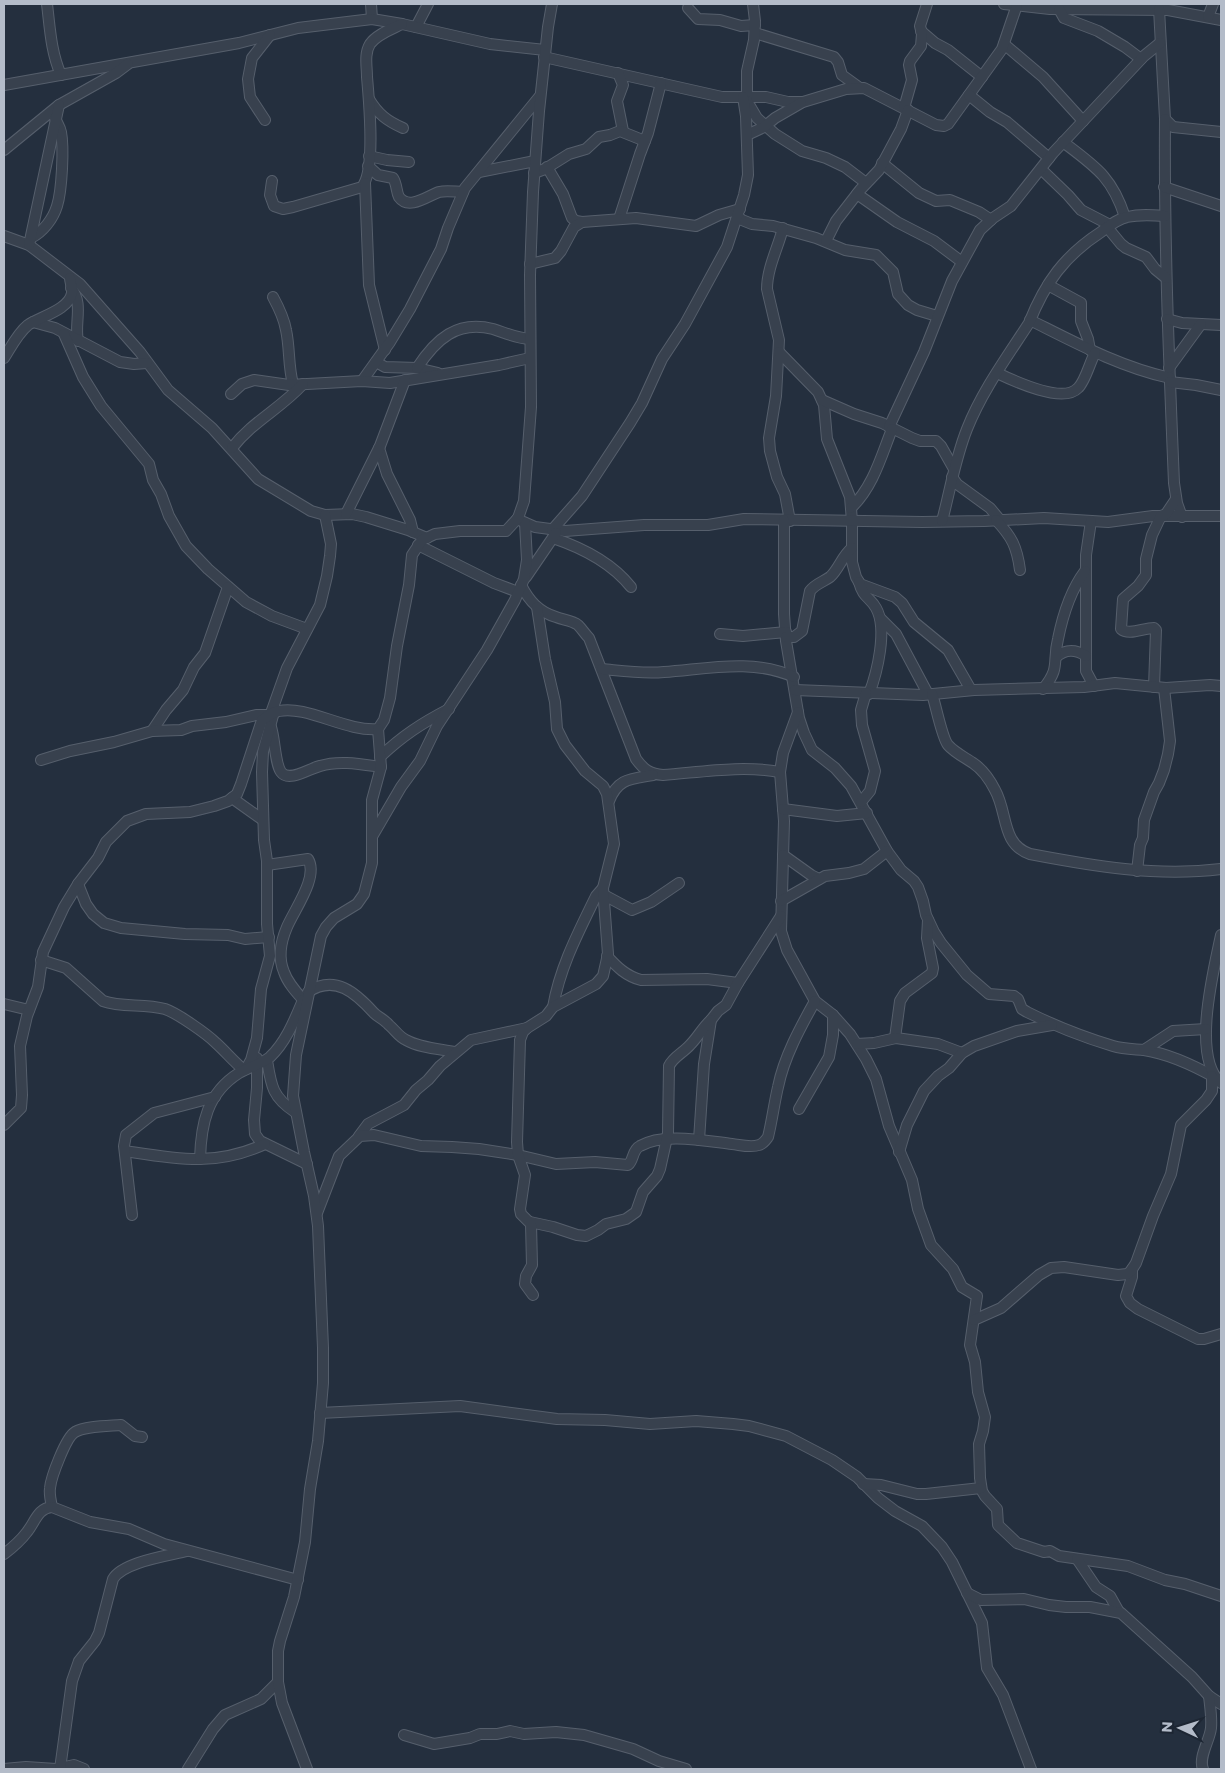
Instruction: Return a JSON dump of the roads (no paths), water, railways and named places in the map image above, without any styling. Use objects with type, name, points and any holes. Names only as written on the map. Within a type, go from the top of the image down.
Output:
[{"type":"street","points":[[47,4],[55,62],[61,75]]},
{"type":"street","points":[[371,4],[372,19]]},
{"type":"street","points":[[416,27],[428,4]]},
{"type":"street","points":[[552,4],[540,96],[534,173],[530,264],[531,407],[521,521],[527,560],[521,586],[528,598],[537,607],[544,612],[578,625],[589,638],[636,759],[645,770],[652,774]]},
{"type":"street","points":[[372,836],[401,787],[420,761],[437,726],[487,650],[521,586],[554,533],[582,496],[642,403],[662,359],[685,324],[727,246],[748,175],[745,97],[755,29],[753,4]]},
{"type":"street","points":[[826,241],[836,221],[866,183],[879,170],[901,129],[912,80],[909,65],[921,46],[921,20],[927,4]]},
{"type":"street","points":[[747,135],[766,126],[775,118],[803,102],[846,89],[860,88],[864,88],[936,125],[944,126],[948,124],[1004,44],[1011,4],[1058,9],[1072,6],[1177,7],[1221,20]]},
{"type":"street","points":[[1208,17],[1213,4]]},
{"type":"street","points":[[1148,7],[1160,43],[1165,119],[1164,187],[1167,319],[1176,499],[1182,517]]},
{"type":"street","points":[[688,8],[698,19],[720,20],[755,29],[834,57],[838,62],[842,75],[860,88]]},
{"type":"street","points":[[1058,9],[1064,18],[1098,31],[1141,59]]},
{"type":"street","points":[[4,84],[240,43],[298,28],[372,19],[545,54],[722,97],[766,97],[788,102],[803,102]]},
{"type":"street","points":[[385,350],[370,285],[365,183],[369,161],[369,98],[366,52],[371,42],[377,37],[402,24]]},
{"type":"street","points":[[921,31],[982,77]]},
{"type":"street","points":[[265,120],[250,97],[248,79],[252,58],[271,35]]},
{"type":"street","points":[[851,508],[862,498],[871,483],[891,428],[924,352],[937,316],[962,262],[980,230],[1011,206],[1063,142],[1141,59],[1160,43]]},
{"type":"street","points":[[1004,44],[1043,77],[1084,121]]},
{"type":"street","points":[[4,150],[59,105],[130,63]]},
{"type":"street","points":[[618,73],[623,85],[617,101],[623,131]]},
{"type":"street","points":[[619,219],[645,140],[661,83]]},
{"type":"street","points":[[969,95],[990,112],[1008,122],[1049,158]]},
{"type":"street","points":[[362,381],[385,350],[410,309],[441,249],[463,192],[540,96]]},
{"type":"street","points":[[745,97],[757,118],[775,134],[802,151],[826,158],[844,167],[866,183]]},
{"type":"street","points":[[369,98],[381,115],[388,121],[403,128]]},
{"type":"street","points":[[30,241],[59,105]]},
{"type":"street","points":[[30,241],[48,223],[57,207],[62,137],[55,118]]},
{"type":"street","points":[[1165,119],[1173,127],[1221,132]]},
{"type":"street","points":[[534,173],[569,154],[586,149],[598,137],[610,135],[620,130],[645,140]]},
{"type":"street","points":[[1063,142],[1102,172],[1111,183],[1125,217]]},
{"type":"street","points":[[369,161],[409,162]]},
{"type":"street","points":[[369,161],[378,174],[393,178],[398,195],[404,201],[421,201],[440,192],[463,192]]},
{"type":"street","points":[[478,172],[535,161]]},
{"type":"street","points":[[882,163],[919,193],[936,200],[950,200],[979,212],[991,220]]},
{"type":"street","points":[[548,167],[563,194],[572,218],[576,221],[636,218],[696,226],[718,215],[738,213]]},
{"type":"street","points":[[1041,169],[1081,210],[1109,226],[1121,244],[1146,257],[1155,270],[1166,278]]},
{"type":"street","points":[[272,181],[270,195],[274,206],[283,208],[354,190],[362,187],[365,183]]},
{"type":"street","points":[[1164,187],[1221,206]]},
{"type":"street","points":[[857,194],[897,222],[934,242],[962,262]]},
{"type":"street","points":[[738,213],[742,220],[752,224],[783,228],[826,241],[845,250],[876,255],[893,272],[898,294],[908,305],[937,316]]},
{"type":"street","points":[[942,522],[953,473],[978,405],[1030,320],[1048,285],[1069,256],[1087,241],[1125,217],[1136,215],[1165,216]]},
{"type":"street","points":[[530,264],[555,258],[574,227],[582,222]]},
{"type":"street","points":[[783,228],[767,281],[771,311],[779,340],[776,396],[769,438],[770,451],[777,477],[785,494],[787,520],[783,546],[786,635],[798,712],[804,733],[812,750],[835,768],[851,786],[887,851],[901,870],[918,887],[928,919],[941,943],[979,987],[989,994],[1014,996],[1027,1012],[1052,1025],[1115,1046],[1144,1050],[1190,1064],[1216,1079]]},
{"type":"street","points":[[4,236],[30,241],[71,283],[78,300],[76,332],[78,341]]},
{"type":"street","points":[[4,358],[23,329],[52,314],[67,302],[72,295],[71,283]]},
{"type":"street","points":[[71,283],[80,284],[90,294],[148,363],[168,390],[212,428],[258,478],[311,511],[325,515],[346,514],[366,517],[427,538]]},
{"type":"street","points":[[997,373],[1015,382],[1056,394],[1074,392],[1080,387],[1092,351],[1081,321],[1081,303],[1048,285]]},
{"type":"street","points":[[273,298],[284,319],[287,331],[289,364],[298,384]]},
{"type":"street","points":[[1167,319],[1221,325]]},
{"type":"street","points":[[1030,320],[1092,351],[1145,373],[1170,376],[1221,390]]},
{"type":"street","points":[[34,322],[55,328],[120,362],[148,363]]},
{"type":"street","points":[[1170,376],[1202,324]]},
{"type":"street","points":[[417,368],[429,352],[452,331],[465,326],[488,328],[514,337],[530,339]]},
{"type":"street","points":[[64,334],[83,377],[101,406],[149,464],[153,480],[162,494],[168,516],[186,546],[246,602],[272,616],[307,629]]},
{"type":"street","points":[[779,352],[818,392],[822,400],[828,439],[848,491],[852,520],[852,562],[864,595],[875,606],[880,618],[881,640],[874,680],[861,710],[862,725],[875,771],[870,791],[861,802]]},
{"type":"street","points":[[231,394],[242,384],[254,380],[277,384],[390,382],[500,365],[530,358]]},
{"type":"street","points":[[376,362],[385,367],[417,368],[440,374]]},
{"type":"street","points":[[346,514],[362,478],[379,448],[405,380]]},
{"type":"street","points":[[390,382],[395,405]]},
{"type":"street","points":[[232,448],[247,430],[266,414],[283,404],[298,384]]},
{"type":"street","points":[[822,400],[854,414],[882,423],[912,438],[936,441],[944,450],[957,484],[990,508],[1009,535],[1015,547],[1020,570]]},
{"type":"street","points":[[944,450],[954,450],[962,445]]},
{"type":"street","points":[[379,448],[387,474],[410,520],[413,532]]},
{"type":"street","points":[[1137,871],[1144,820],[1164,770],[1170,741],[1159,687],[1156,630],[1148,628],[1125,633],[1121,630],[1120,623],[1123,599],[1138,586],[1146,575],[1152,535],[1161,516],[1166,514],[1176,499]]},
{"type":"street","points":[[245,1070],[252,1060],[257,1038],[261,988],[270,956],[266,906],[267,865],[263,752],[271,727],[271,713],[286,668],[320,605],[328,576],[331,544],[325,515]]},
{"type":"street","points":[[554,533],[644,525],[708,525],[744,519],[942,522],[1044,518],[1108,522],[1161,516],[1221,516]]},
{"type":"street","points":[[521,521],[554,533],[607,563],[631,587]]},
{"type":"street","points":[[306,1769],[284,1709],[278,1682],[280,1641],[289,1617],[305,1542],[310,1489],[318,1441],[323,1383],[320,1252],[317,1213],[295,1112],[293,1096],[296,1055],[306,999],[321,936],[334,918],[357,904],[364,894],[372,863],[372,800],[380,762],[378,729],[384,720],[390,698],[396,646],[409,585],[412,555],[422,540],[436,534],[460,531],[506,531],[521,521]]},
{"type":"street","points":[[1091,521],[1086,555],[1086,671],[1094,686]]},
{"type":"street","points":[[418,545],[494,583],[521,586]]},
{"type":"street","points":[[720,634],[742,636],[786,635],[794,637],[802,631],[810,590],[813,586],[831,576],[843,557],[852,548]]},
{"type":"street","points":[[1043,689],[1055,670],[1058,637],[1066,607],[1072,592],[1086,571]]},
{"type":"street","points":[[859,582],[895,597],[902,603],[914,622],[948,650],[970,690]]},
{"type":"street","points":[[152,731],[182,690],[194,667],[205,653],[228,587]]},
{"type":"street","points":[[537,607],[557,729],[564,745],[585,771],[603,786],[609,801],[614,844],[604,891],[607,956],[603,976],[596,984],[553,1007],[546,1016],[527,1028],[520,1040],[517,1142],[518,1155],[525,1174],[520,1209],[521,1214],[530,1222],[553,1226],[577,1235],[586,1236],[611,1222],[626,1219],[636,1212],[643,1192],[657,1176],[667,1139],[669,1066],[691,1044],[718,1011],[726,1005],[781,916]]},
{"type":"street","points":[[880,618],[896,634],[930,694],[948,745],[976,765],[995,789],[1010,838],[1021,851],[1102,867],[1137,871],[1173,872],[1221,869]]},
{"type":"street","points":[[1056,658],[1062,652],[1069,650],[1086,656]]},
{"type":"street","points":[[602,669],[651,673],[747,666],[779,670],[794,677]]},
{"type":"street","points":[[795,690],[930,694],[970,690],[1094,686],[1115,683],[1159,687],[1221,686]]},
{"type":"street","points":[[271,727],[275,739],[277,763],[281,773],[286,776],[293,776],[331,762],[380,762],[407,733],[425,720],[449,709]]},
{"type":"street","points":[[41,760],[152,731],[182,730],[192,726],[226,722],[290,710],[360,729],[378,729]]},
{"type":"street","points":[[798,712],[783,753],[780,772],[784,821],[781,931],[787,950],[815,1001],[833,1015],[857,1044],[876,1079],[889,1126],[912,1180],[918,1209],[931,1245],[952,1269],[962,1287],[977,1296],[970,1345],[975,1362],[980,1405],[984,1417],[984,1431],[979,1444],[981,1488],[985,1496],[997,1509],[998,1525],[1017,1543],[1044,1552],[1050,1551],[1060,1556],[1128,1566],[1165,1580],[1221,1596]]},
{"type":"street","points":[[4,1125],[21,1108],[20,1054],[29,1010],[38,987],[41,960],[48,939],[78,884],[98,858],[106,842],[127,821],[146,814],[190,812],[214,806],[237,794],[262,720],[271,713]]},
{"type":"street","points":[[609,801],[612,793],[621,783],[629,779],[652,774],[734,769],[763,769],[780,772]]},
{"type":"street","points":[[232,798],[264,820]]},
{"type":"street","points":[[783,809],[837,816],[867,813]]},
{"type":"street","points":[[781,901],[825,876],[864,869],[887,851]]},
{"type":"street","points":[[784,855],[820,879]]},
{"type":"street","points":[[267,865],[308,859],[310,861],[311,871],[302,900],[287,926],[280,951],[281,964],[286,979],[306,999]]},
{"type":"street","points":[[604,891],[632,910],[651,902],[679,883]]},
{"type":"street","points":[[78,884],[86,904],[93,914],[104,923],[121,928],[185,934],[228,934],[245,938],[269,937]]},
{"type":"street","points":[[553,1007],[556,988],[565,961],[596,896],[604,891]]},
{"type":"street","points":[[895,1038],[900,1001],[905,994],[932,973],[933,968],[927,938],[928,919]]},
{"type":"street","points":[[974,1320],[1001,1308],[1039,1275],[1051,1268],[1064,1267],[1118,1275],[1127,1274],[1136,1263],[1171,1174],[1181,1126],[1206,1100],[1212,1091],[1216,1079],[1209,1064],[1206,1029],[1207,1010],[1221,935]]},
{"type":"street","points":[[607,956],[619,969],[631,977],[641,980],[707,979],[738,983]]},
{"type":"street","points":[[41,960],[66,968],[103,1001],[118,1004],[140,1004],[167,1010],[212,1039],[232,1061],[245,1070]]},
{"type":"street","points":[[200,1160],[202,1126],[215,1096],[226,1083],[245,1070],[262,1062],[280,1046],[306,999],[316,987],[326,985],[348,990],[361,998],[375,1014],[405,1040],[415,1044],[455,1052]]},
{"type":"street","points":[[359,1136],[374,1135],[421,1146],[467,1148],[518,1155],[556,1164],[595,1162],[628,1165],[631,1163],[635,1150],[638,1147],[648,1142],[667,1139],[699,1140],[751,1146],[762,1144],[768,1138],[784,1067],[803,1021],[815,1001]]},
{"type":"street","points":[[4,1004],[29,1010]]},
{"type":"street","points":[[799,1109],[829,1057],[833,1035],[833,1015]]},
{"type":"street","points":[[699,1140],[705,1056],[711,1020]]},
{"type":"street","points":[[899,1152],[907,1125],[924,1091],[962,1053],[974,1046],[1017,1031],[1052,1025]]},
{"type":"street","points":[[317,1213],[339,1156],[373,1121],[404,1105],[419,1086],[455,1052],[471,1040],[527,1028]]},
{"type":"street","points":[[1144,1050],[1173,1031],[1206,1029]]},
{"type":"street","points":[[257,1038],[262,1062],[274,1092],[284,1105],[295,1112]]},
{"type":"street","points":[[857,1044],[874,1043],[895,1038],[938,1044],[962,1053]]},
{"type":"street","points":[[262,1062],[257,1088],[254,1120],[255,1134],[265,1144],[307,1164]]},
{"type":"street","points":[[132,1215],[124,1139],[126,1135],[154,1114],[215,1096]]},
{"type":"street","points":[[503,1154],[517,1142]]},
{"type":"street","points":[[125,1151],[200,1160],[227,1158],[265,1144]]},
{"type":"street","points":[[530,1222],[532,1260],[525,1284],[533,1295]]},
{"type":"street","points":[[1132,1269],[1132,1277],[1126,1296],[1130,1303],[1146,1314],[1198,1339],[1221,1334]]},
{"type":"street","points":[[320,1413],[460,1406],[557,1419],[605,1420],[650,1424],[696,1421],[749,1426],[786,1436],[832,1460],[895,1511],[922,1526],[931,1534],[952,1562],[982,1622],[987,1668],[1003,1695],[1031,1769]]},
{"type":"street","points":[[52,1507],[50,1496],[51,1483],[65,1445],[72,1433],[82,1430],[121,1426],[135,1436],[142,1437]]},
{"type":"street","points":[[863,1484],[881,1485],[917,1494],[981,1488]]},
{"type":"street","points":[[4,1554],[28,1532],[42,1511],[52,1507],[90,1522],[129,1529],[164,1544],[298,1580]]},
{"type":"street","points":[[60,1769],[72,1680],[79,1661],[99,1633],[116,1574],[131,1566],[188,1551]]},
{"type":"street","points":[[1077,1559],[1096,1587],[1110,1596],[1119,1612],[1192,1677],[1209,1696],[1221,1704]]},
{"type":"street","points":[[966,1592],[981,1600],[1024,1599],[1049,1605],[1090,1607],[1119,1612]]},
{"type":"street","points":[[188,1769],[213,1729],[225,1715],[261,1699],[278,1682]]},
{"type":"street","points":[[1203,1769],[1201,1762],[1211,1729],[1209,1696]]},
{"type":"street","points":[[404,1735],[434,1744],[470,1738],[480,1734],[497,1734],[510,1731],[524,1734],[556,1732],[578,1734],[633,1749],[659,1761],[686,1769]]},
{"type":"street","points":[[4,1769],[15,1767],[60,1769],[74,1765],[84,1769]]}]
